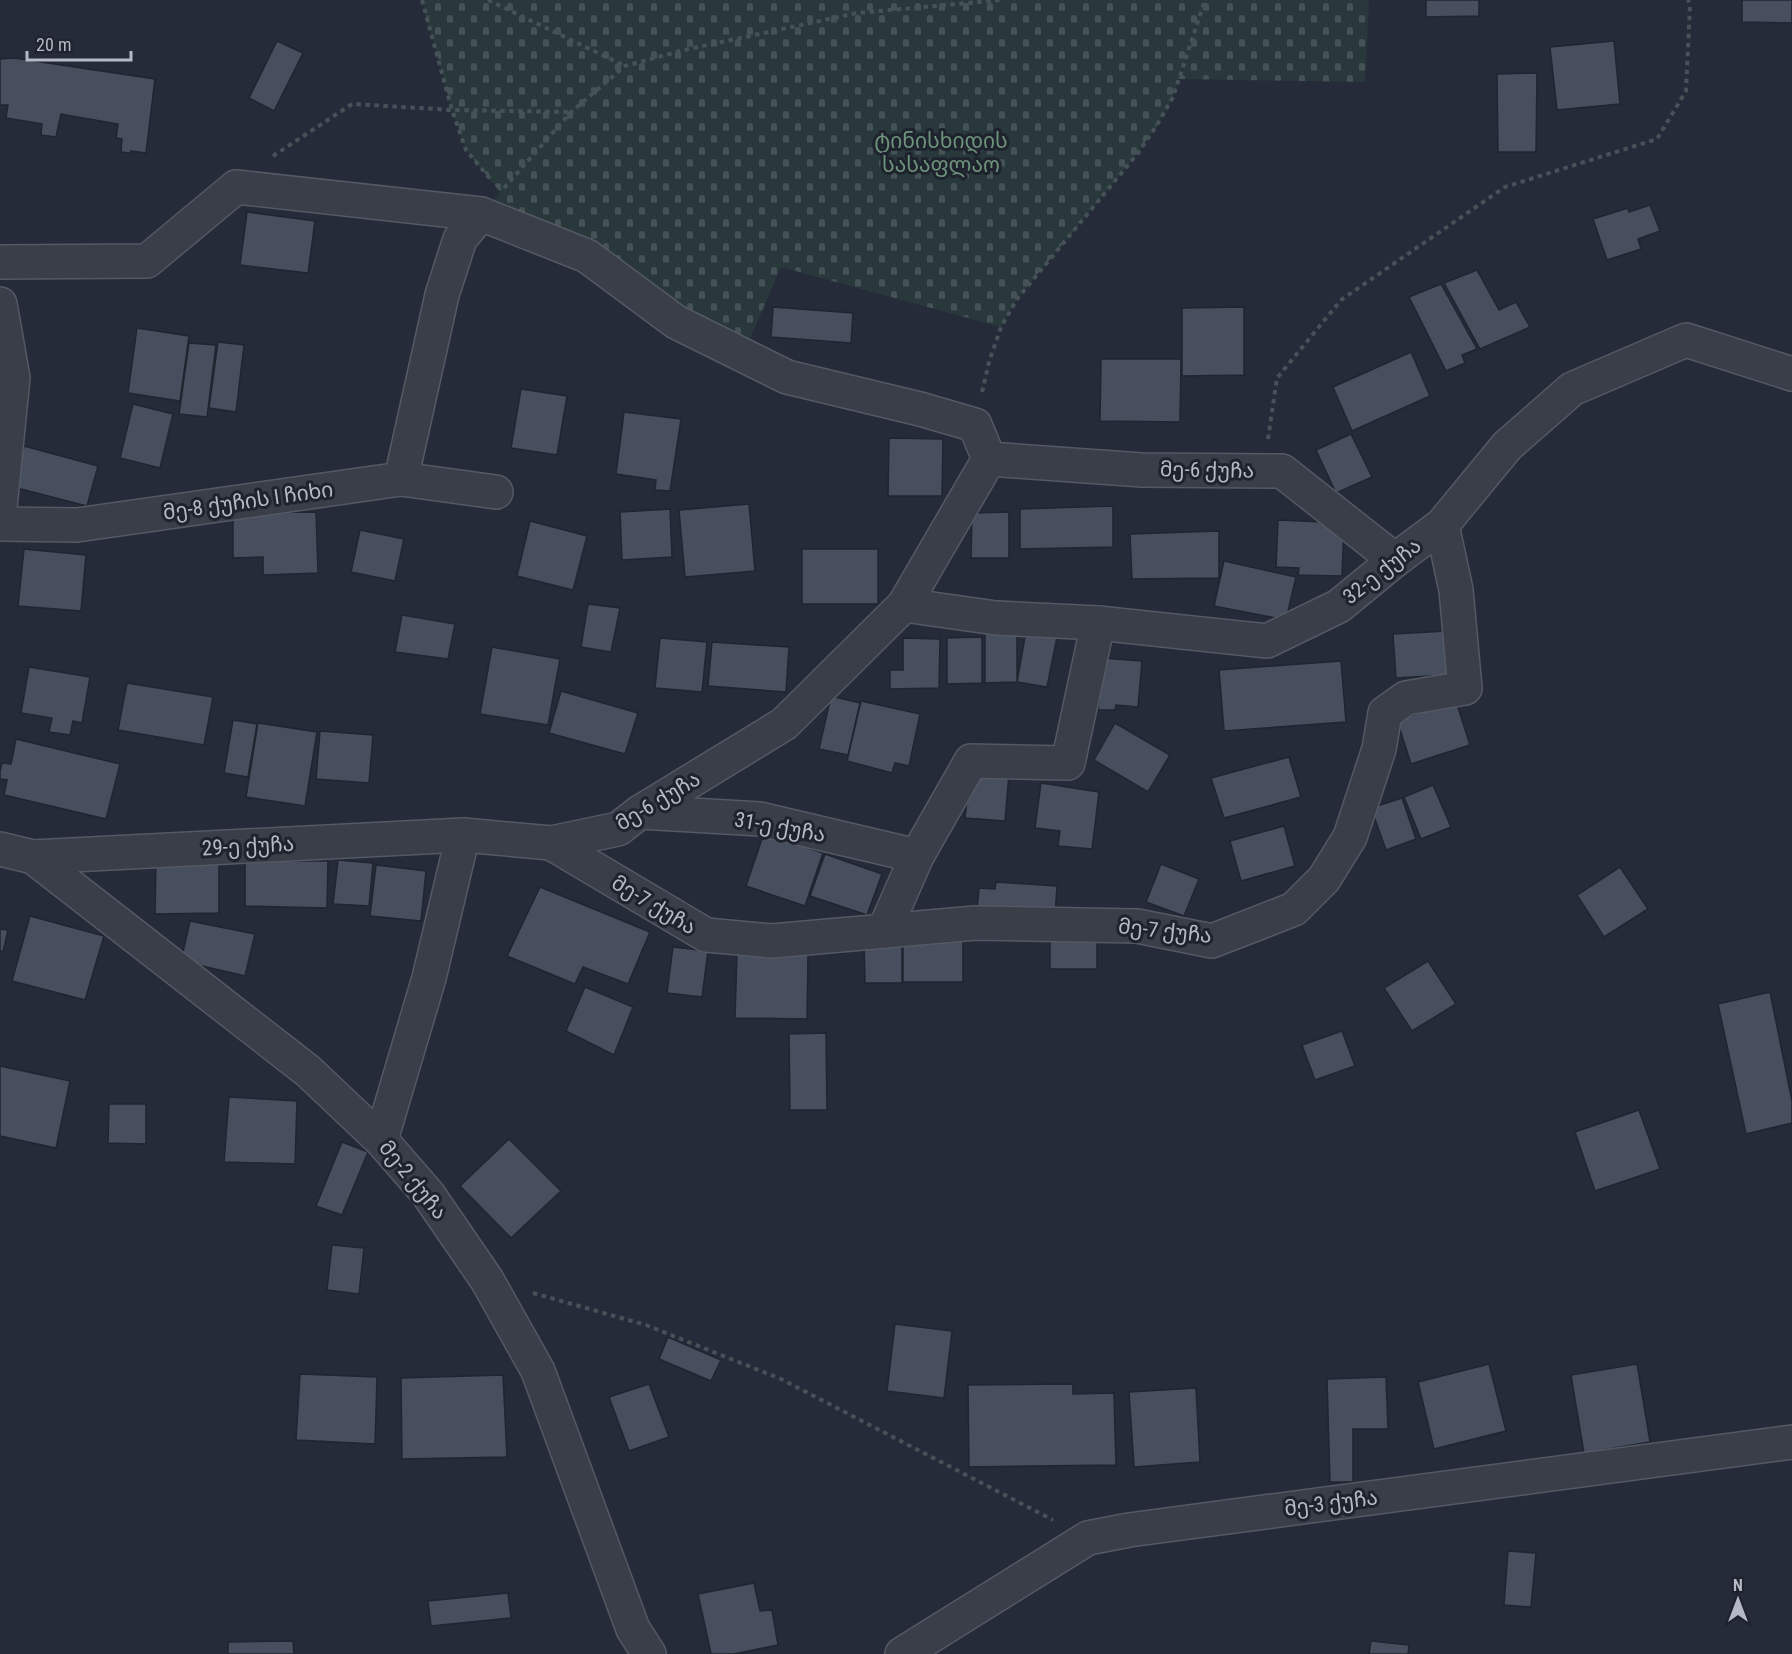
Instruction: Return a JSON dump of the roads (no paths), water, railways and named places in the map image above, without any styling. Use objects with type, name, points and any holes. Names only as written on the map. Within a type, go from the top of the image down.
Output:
[{"type":"street","points":[[0,262],[147,261],[236,187],[491,203],[586,256],[676,322],[787,377],[920,409],[975,425],[989,459]]},
{"type":"street","points":[[401,479],[442,295],[460,239],[491,203]]},
{"type":"street","points":[[0,304],[13,378],[0,507]]},
{"type":"street","name":"32-ე ქუჩა","points":[[904,605],[996,618],[1098,623],[1267,640],[1339,606],[1442,525],[1507,446],[1572,389],[1686,340],[1792,374]]},
{"type":"street","name":"მე-6 ქუჩა","points":[[463,835],[551,843],[618,829],[784,724],[904,605],[989,459],[1142,470],[1282,471],[1395,560]]},
{"type":"street","name":"მე-8 ქუჩის I ჩიხი","points":[[0,524],[76,525],[401,479],[495,492]]},
{"type":"street","name":"მე-7 ქუჩა","points":[[551,843],[706,935],[772,941],[975,922],[1137,926],[1212,941],[1294,909],[1324,879],[1350,837],[1379,749],[1385,713],[1406,698],[1465,688],[1456,590],[1442,525]]},
{"type":"street","points":[[884,931],[917,856],[971,761],[1068,763],[1098,623]]},
{"type":"street","name":"31-ე ქუჩა","points":[[640,813],[760,819],[917,856]]},
{"type":"street","points":[[381,1140],[429,978],[463,835]]},
{"type":"street","name":"29-ე ქუჩა","points":[[33,857],[463,835]]},
{"type":"street","name":"მე-2 ქუჩა","points":[[0,849],[33,857],[308,1071],[381,1140],[428,1194],[487,1280],[538,1371],[633,1629],[649,1654]]},
{"type":"street","name":"მე-3 ქუჩა","points":[[902,1654],[1088,1538],[1141,1528],[1792,1442]]},
{"type":"park label","name":"ტინისხიდის სასაფლაო","points":[[941,153]]}]
